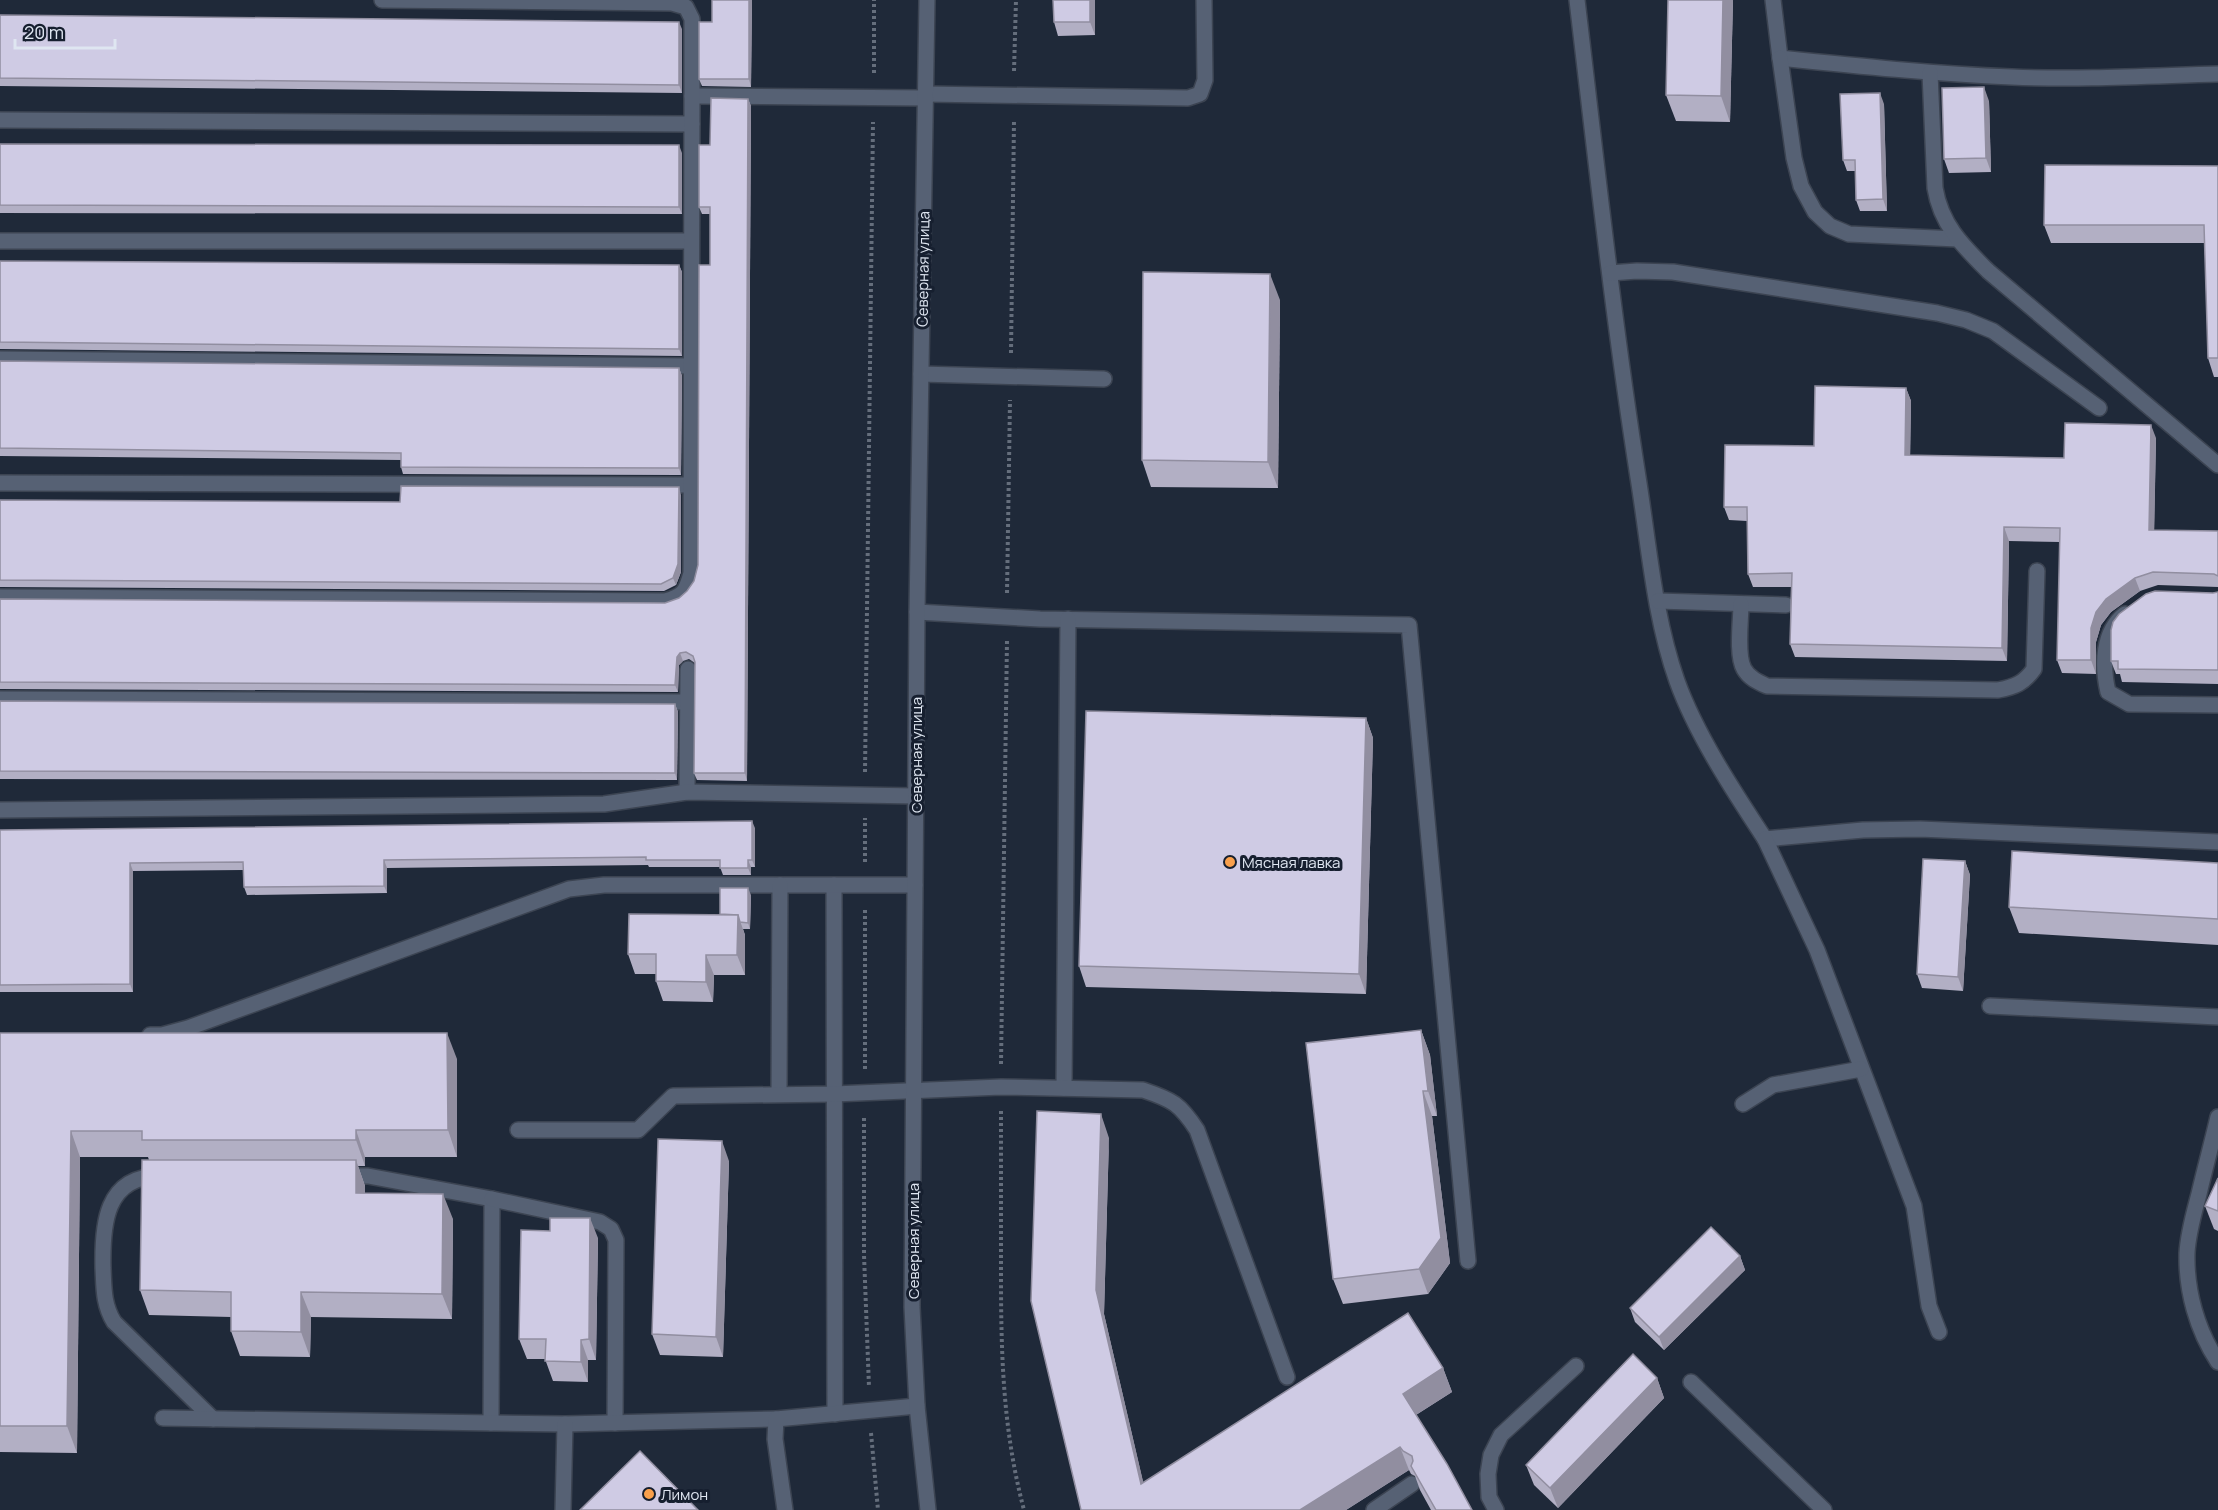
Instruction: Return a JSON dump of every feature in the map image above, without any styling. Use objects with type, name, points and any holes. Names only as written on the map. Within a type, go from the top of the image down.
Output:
[{"type":"main road","points":[[0,597],[665,601],[679,597],[687,588],[691,573],[692,19],[686,7],[672,3],[382,0]]},
{"type":"main road","name":"Северная улица","points":[[927,0],[917,612],[912,1307],[917,1406],[928,1510]]},
{"type":"main road","points":[[692,96],[873,98],[1014,95],[1188,98],[1200,94],[1205,80],[1204,0]]},
{"type":"main road","points":[[1577,0],[1619,358],[1662,633],[1677,682],[1691,713],[1734,793],[1765,839],[1817,950],[1914,1206],[1929,1306],[1939,1332]]},
{"type":"main road","points":[[1773,0],[1794,158],[1801,186],[1815,212],[1830,226],[1849,234],[1957,239]]},
{"type":"main road","points":[[1780,58],[1930,73],[2078,79],[2218,74]]},
{"type":"main road","points":[[1930,73],[1935,188],[1938,205],[1957,239],[1988,271],[2218,465]]},
{"type":"main road","points":[[0,120],[692,124]]},
{"type":"main road","points":[[0,241],[691,241]]},
{"type":"main road","points":[[1610,273],[1672,272],[1937,313],[1966,320],[1993,331],[2098,408]]},
{"type":"main road","points":[[0,359],[691,366]]},
{"type":"main road","points":[[921,374],[1104,379]]},
{"type":"main road","points":[[0,483],[691,485]]},
{"type":"main road","points":[[1741,604],[1741,658],[1744,670],[1754,680],[1767,686],[1998,690],[2014,687],[2026,680],[2034,669],[2037,571]]},
{"type":"main road","points":[[1658,601],[1786,605]]},
{"type":"main road","points":[[2138,604],[2117,620],[2109,631],[2106,642],[2108,692],[2129,704],[2218,705]]},
{"type":"main road","points":[[917,612],[1068,619],[1409,625],[1468,1261]]},
{"type":"main road","points":[[1064,1088],[1068,619]]},
{"type":"main road","points":[[687,792],[688,669]]},
{"type":"main road","points":[[0,699],[688,702]]},
{"type":"main road","points":[[0,810],[604,804],[687,792],[916,796]]},
{"type":"main road","points":[[1765,839],[1863,830],[1920,829],[2218,842]]},
{"type":"main road","points":[[139,1035],[162,1035],[189,1028],[569,889],[604,885],[915,885]]},
{"type":"main road","points":[[779,1094],[780,885]]},
{"type":"main road","points":[[834,885],[835,1414]]},
{"type":"main road","points":[[1990,1006],[2218,1017]]},
{"type":"main road","points":[[1743,1104],[1773,1085],[1861,1069]]},
{"type":"main road","points":[[518,1130],[638,1130],[673,1096],[834,1094],[1001,1087],[1143,1090],[1162,1096],[1184,1110],[1197,1131],[1287,1377]]},
{"type":"main road","points":[[2218,1118],[2190,1226],[2187,1254],[2191,1298],[2197,1322],[2208,1347],[2218,1362]]},
{"type":"main road","points":[[181,1176],[146,1176],[130,1181],[114,1198],[106,1216],[102,1235],[104,1298],[114,1322],[213,1419]]},
{"type":"main road","points":[[333,1176],[368,1176],[492,1199],[600,1222],[611,1229],[616,1240],[615,1423]]},
{"type":"main road","points":[[491,1423],[492,1199]]},
{"type":"main road","points":[[1496,1510],[1489,1497],[1488,1474],[1491,1455],[1501,1435],[1576,1366]]},
{"type":"main road","points":[[1692,1382],[1824,1510]]},
{"type":"main road","points":[[163,1418],[566,1424],[776,1419],[917,1406]]},
{"type":"main road","points":[[776,1419],[776,1438],[785,1510]]},
{"type":"main road","points":[[563,1510],[566,1424]]},
{"type":"main road","points":[[1374,1510],[1412,1484]]},
{"type":"path","points":[[874,0],[865,795],[864,1255],[869,1411],[878,1510]]},
{"type":"path","points":[[1016,0],[1001,1087],[1001,1356],[1005,1416],[1017,1485],[1024,1510]]},
{"type":"building","points":[[712,0],[749,0],[749,79],[699,79],[699,22],[712,22]]},
{"type":"building","points":[[1053,0],[1090,0],[1090,22],[1054,22]]},
{"type":"building","points":[[1668,0],[1723,0],[1721,96],[1666,95]]},
{"type":"building","points":[[0,15],[679,22],[679,85],[0,78]]},
{"type":"building","points":[[1984,87],[1986,158],[1944,159],[1942,88]]},
{"type":"building","points":[[1880,93],[1883,199],[1856,200],[1855,160],[1843,160],[1840,94]]},
{"type":"building","points":[[711,98],[748,99],[745,773],[694,773],[695,662],[693,656],[686,652],[680,653],[677,657],[675,685],[0,682],[0,599],[665,603],[679,598],[694,581],[698,565],[699,265],[710,265],[710,207],[699,207],[699,145],[710,145]]},
{"type":"building","points":[[0,144],[679,145],[679,207],[0,205]]},
{"type":"building","points":[[2045,165],[2218,166],[2218,358],[2208,358],[2204,225],[2044,225]]},
{"type":"building","points":[[0,261],[679,265],[679,349],[0,342]]},
{"type":"building","points":[[1143,272],[1270,274],[1268,462],[1142,460]]},
{"type":"building","points":[[0,361],[679,368],[679,468],[401,467],[401,453],[0,448]]},
{"type":"building","points":[[1815,386],[1906,388],[1905,455],[2064,458],[2065,423],[2151,425],[2149,530],[2218,531],[2218,576],[2153,572],[2135,578],[2106,599],[2096,612],[2091,628],[2091,660],[2057,660],[2060,528],[2004,527],[2002,648],[1790,644],[1792,573],[1748,574],[1747,507],[1724,507],[1725,445],[1814,446]]},
{"type":"building","points":[[401,486],[679,487],[678,564],[673,578],[661,584],[0,580],[0,500],[400,502]]},
{"type":"building","points":[[2155,591],[2218,592],[2218,670],[2118,669],[2118,661],[2111,661],[2113,622],[2119,614],[2146,594]]},
{"type":"building","points":[[0,701],[675,704],[675,773],[0,771]]},
{"type":"building","name":"Мясная лавка","points":[[1086,711],[1366,718],[1359,974],[1079,966]]},
{"type":"building","points":[[752,821],[752,860],[748,860],[748,868],[720,868],[720,860],[646,860],[646,857],[384,860],[384,886],[244,887],[243,862],[130,863],[130,984],[0,985],[0,830]]},
{"type":"building","points":[[2012,851],[2218,863],[2218,919],[2009,907]]},
{"type":"building","points":[[1923,859],[1965,861],[1958,977],[1917,974]]},
{"type":"building","points":[[720,888],[748,888],[748,923],[740,922],[738,915],[720,914]]},
{"type":"building","points":[[629,914],[738,915],[737,955],[706,955],[706,982],[656,981],[656,954],[628,954]]},
{"type":"building","points":[[1421,1030],[1428,1091],[1423,1091],[1441,1238],[1419,1269],[1333,1279],[1306,1043]]},
{"type":"building","points":[[0,1033],[447,1033],[448,1130],[356,1130],[356,1140],[142,1140],[142,1131],[71,1131],[67,1426],[0,1426]]},
{"type":"building","points":[[1037,1111],[1101,1114],[1096,1290],[1141,1484],[1408,1313],[1443,1368],[1403,1394],[1447,1464],[1472,1510],[1436,1510],[1411,1466],[1412,1456],[1400,1447],[1300,1510],[1081,1510],[1031,1301]]},
{"type":"building","points":[[658,1139],[722,1141],[716,1337],[652,1334]]},
{"type":"building","points":[[142,1160],[356,1160],[356,1193],[443,1194],[442,1294],[301,1292],[301,1332],[231,1331],[231,1292],[140,1290]]},
{"type":"building","points":[[2218,1178],[2218,1211],[2205,1206]]},
{"type":"building","points":[[550,1218],[590,1218],[589,1339],[581,1340],[581,1362],[545,1361],[546,1339],[519,1339],[521,1230],[550,1231]]},
{"type":"building","points":[[1711,1227],[1740,1256],[1659,1337],[1630,1308]]},
{"type":"building","points":[[1633,1354],[1657,1378],[1550,1488],[1526,1465]]},
{"type":"building","points":[[640,1451],[698,1510],[580,1510]]},
{"type":"place","name":"Мясная лавка","points":[[1230,862]]},
{"type":"place","name":"Лимон","points":[[649,1494]]}]
